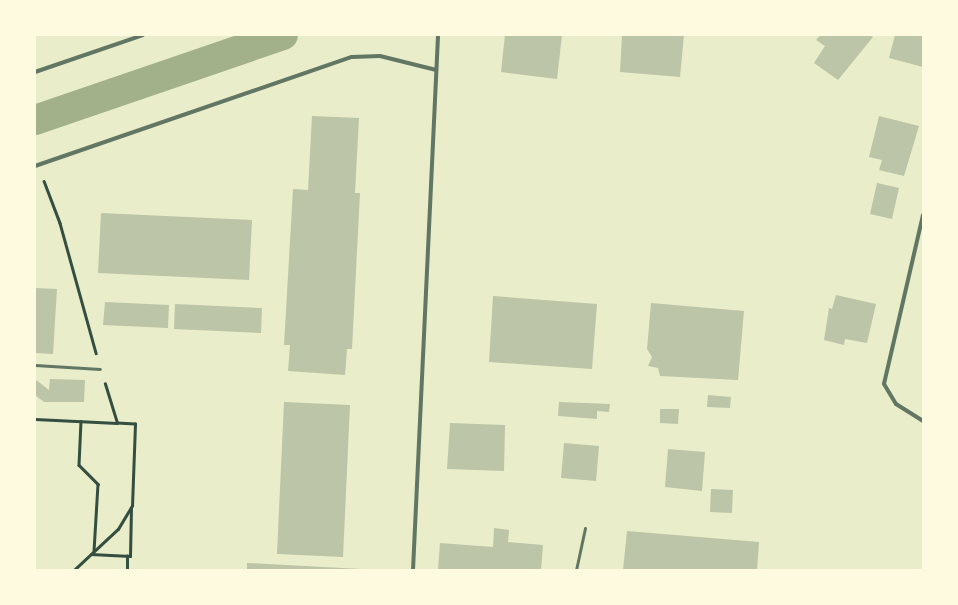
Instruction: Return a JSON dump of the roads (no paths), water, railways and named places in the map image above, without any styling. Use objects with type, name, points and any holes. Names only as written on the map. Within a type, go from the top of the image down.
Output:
[{"type":"street","points":[[35,72],[143,35]]},
{"type":"street","points":[[413,570],[438,35]]},
{"type":"street","points":[[35,166],[352,57],[380,56],[436,70]]},
{"type":"street","points":[[923,215],[884,384],[896,404],[923,421]]},
{"type":"lane","points":[[35,365],[100,369]]},
{"type":"lane","points":[[576,570],[585,528]]},
{"type":"waterway","points":[[35,120],[283,35]]}]
